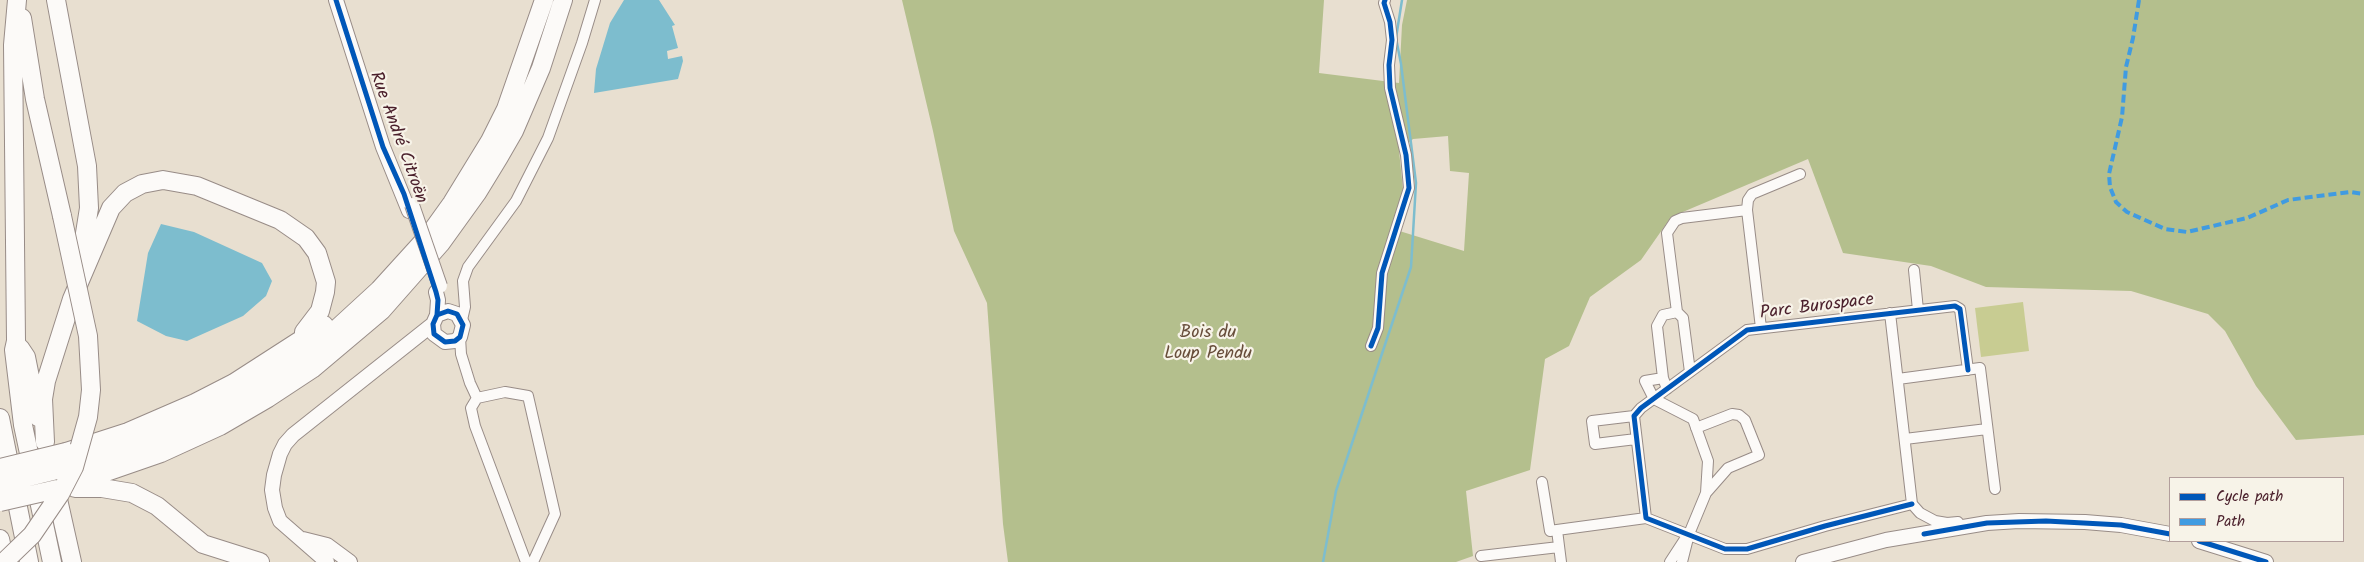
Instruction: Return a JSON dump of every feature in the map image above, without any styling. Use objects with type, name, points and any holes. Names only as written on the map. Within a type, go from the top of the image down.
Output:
[{"type":"highway","points":[[56,0],[82,129],[89,188],[87,232],[72,299]]},
{"type":"highway","points":[[0,502],[67,476],[211,413],[293,363],[356,312],[402,266],[429,235],[457,196],[490,141],[506,109],[532,39],[544,0]]},
{"type":"highway","points":[[514,130],[541,68],[563,0]]},
{"type":"highway","points":[[67,476],[140,461],[200,436],[268,398],[312,369],[382,310],[420,270],[473,200],[542,84],[575,0]]},
{"type":"highway","points":[[17,2],[13,45],[16,216],[15,374],[23,426],[52,562]]},
{"type":"highway","points":[[4,562],[32,535],[60,494],[74,468],[88,417],[91,390],[88,336],[35,99],[24,23],[17,2]]},
{"type":"highway","points":[[67,476],[161,419],[217,392],[318,330],[395,263],[446,198],[489,127],[532,39]]},
{"type":"highway","points":[[45,442],[43,399],[46,381],[72,299],[105,218],[118,199],[132,188],[152,182],[171,180],[197,186],[288,225],[306,238],[322,263],[325,292],[316,318],[301,334],[265,364]]},
{"type":"highway","points":[[16,341],[26,357],[32,396],[45,442],[72,562]]},
{"type":"highway","points":[[0,418],[2,471],[30,562]]},
{"type":"highway","points":[[2,471],[67,476],[102,488],[132,493],[157,506],[203,544],[260,562]]},
{"type":"highway","points":[[0,540],[4,562]]},
{"type":"street","name":"Rue André Citroën","points":[[336,0],[383,147],[410,208]]},
{"type":"street","name":"Rue André Citroën","points":[[346,0],[410,208],[446,317],[462,332],[460,337]]},
{"type":"street","points":[[327,562],[280,522],[275,508],[272,490],[274,475],[285,444],[304,426],[458,308],[464,297],[463,281],[468,268],[516,201],[548,138],[582,43],[595,0]]},
{"type":"street","points":[[1370,346],[1378,328],[1382,273],[1409,188],[1406,155],[1390,88],[1389,64],[1392,40],[1390,22],[1384,3],[1385,0]]},
{"type":"street","points":[[1690,372],[1683,318],[1677,312],[1667,233],[1675,221],[1682,218],[1747,210],[1748,200],[1752,194],[1800,174]]},
{"type":"street","name":"Parc Burospace","points":[[1747,210],[1761,328]]},
{"type":"street","points":[[1914,270],[1918,310]]},
{"type":"street","name":"Parc Burospace","points":[[1634,416],[1747,330],[1761,328],[1955,306],[1960,309],[1968,370]]},
{"type":"street","points":[[1667,389],[1663,378],[1658,322],[1662,315],[1677,312]]},
{"type":"street","name":"Parc Burospace","points":[[1890,313],[1912,504]]},
{"type":"street","name":"Rue André Citroën","points":[[440,340],[434,334],[446,317]]},
{"type":"street","points":[[407,346],[440,340],[450,343],[460,337],[461,354],[477,398]]},
{"type":"street","points":[[1898,379],[1980,368],[1995,489]]},
{"type":"street","points":[[1663,378],[1645,381],[1654,399],[1690,416],[1708,461],[1706,492],[1689,534],[1683,561]]},
{"type":"street","points":[[526,562],[475,426],[471,408],[477,398],[505,392],[528,396],[555,514],[533,562]]},
{"type":"street","points":[[1696,428],[1732,414],[1739,415],[1745,420],[1759,455],[1728,468],[1706,492]]},
{"type":"street","points":[[1636,439],[1595,444],[1592,421],[1634,416],[1646,518]]},
{"type":"street","points":[[1905,439],[1987,429]]},
{"type":"street","points":[[1708,461],[1728,468]]},
{"type":"street","points":[[1542,482],[1550,531],[1646,518],[1725,549],[1747,549],[1825,526],[1912,504],[1920,513],[1947,523],[1990,519],[2121,525],[2169,534]]},
{"type":"street","points":[[1803,562],[1886,540],[1987,523],[2019,521]]},
{"type":"street","points":[[1557,530],[1561,562]]},
{"type":"street","points":[[1670,562],[1689,534]]},
{"type":"street","points":[[300,538],[327,545],[350,562]]},
{"type":"street","points":[[2202,542],[2266,562]]},
{"type":"street","points":[[1481,556],[1559,547]]},
{"type":"green space","name":"Bois du Loup Pendu","points":[[902,0],[1324,0],[1319,73],[1399,83],[1402,25],[1407,0],[2364,0],[2364,435],[2296,440],[2256,386],[2225,331],[2208,314],[2131,291],[1986,287],[1931,266],[1843,253],[1808,159],[1671,217],[1641,260],[1590,297],[1569,346],[1545,359],[1530,470],[1466,491],[1473,556],[1456,562],[1008,562],[1003,524],[987,303],[954,231]],"holes":[[[1448,136],[1450,171],[1469,173],[1464,251],[1393,229],[1403,189],[1399,151],[1413,139]]]},
{"type":"green space","points":[[2023,302],[2029,351],[1981,357],[1975,308]]},
{"type":"water","points":[[624,0],[659,0],[675,25],[672,26],[678,48],[667,51],[668,59],[682,56],[683,61],[678,79],[594,93],[596,69],[610,23]]},
{"type":"water","points":[[161,224],[194,232],[262,263],[272,281],[266,296],[243,316],[187,341],[166,336],[137,321],[148,253]]},
{"type":"waterway","points":[[1323,562],[1336,491],[1411,267],[1416,183],[1396,38],[1402,0]]},
{"type":"marked path","points":[[2139,0],[2126,67],[2122,117],[2109,174],[2110,187],[2116,202],[2127,212],[2165,229],[2187,232],[2247,218],[2288,200],[2350,192],[2364,194]]},
{"type":"cycle path","points":[[336,0],[383,147],[404,194],[436,292],[438,300],[437,315],[433,324],[434,334],[445,342],[455,341],[460,337],[463,325],[457,314],[448,311],[437,315]]},
{"type":"cycle path","points":[[1371,346],[1378,328],[1382,273],[1409,188],[1406,155],[1390,88],[1389,65],[1392,40],[1390,22],[1384,3],[1385,0]]},
{"type":"cycle path","points":[[1912,504],[1825,526],[1747,549],[1725,549],[1646,518],[1634,416],[1641,408],[1747,330],[1955,306],[1960,309],[1968,370]]},
{"type":"cycle path","points":[[1924,534],[1987,523],[2046,521],[2121,525],[2169,534]]},
{"type":"cycle path","points":[[2202,542],[2266,562]]}]
